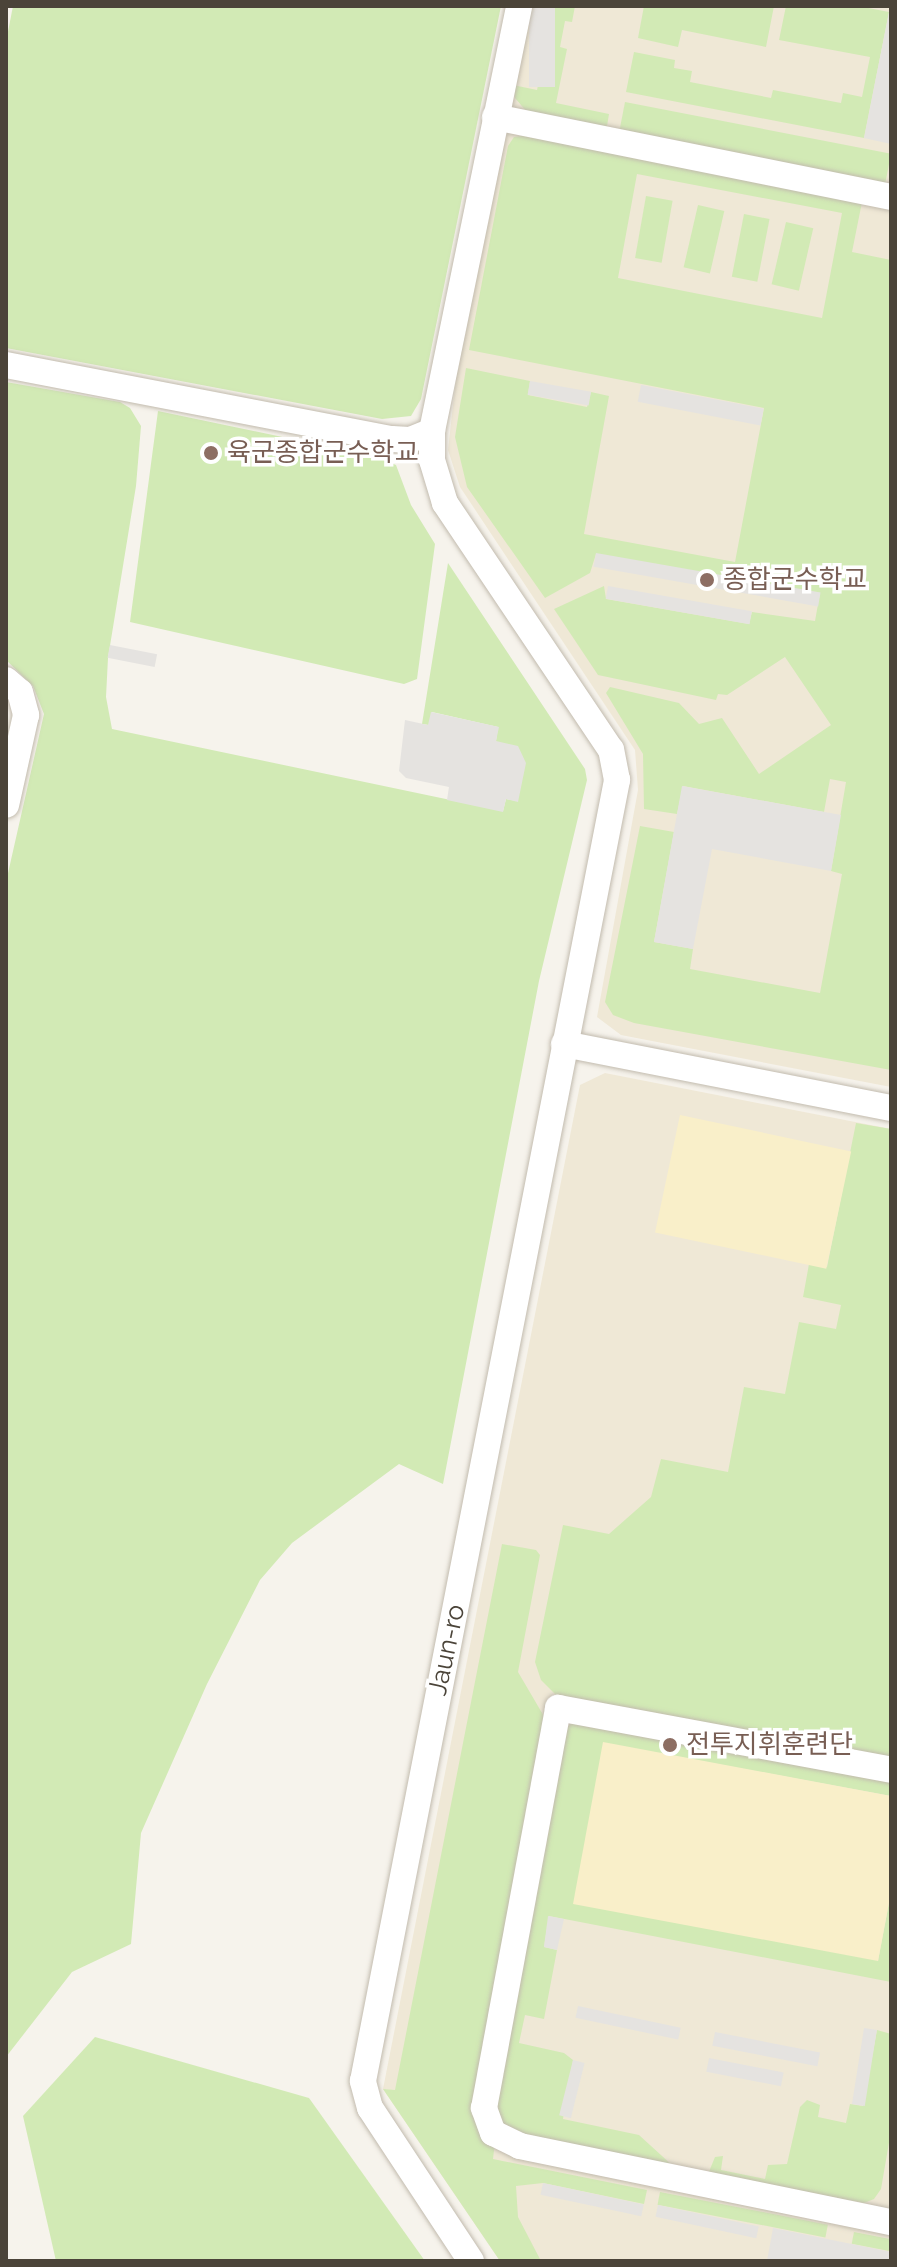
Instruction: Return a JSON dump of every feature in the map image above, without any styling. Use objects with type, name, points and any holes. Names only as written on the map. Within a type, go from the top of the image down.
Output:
[{"type":"street","points":[[435,479],[432,431],[519,6]]},
{"type":"street","points":[[495,117],[891,197]]},
{"type":"street","points":[[6,365],[400,440],[432,431]]},
{"type":"street","points":[[400,440],[435,479]]},
{"type":"street","name":"Jaun-ro","points":[[435,479],[445,503],[616,765],[612,815],[564,1044],[363,2081],[370,2108],[471,2261]]},
{"type":"street","points":[[6,680],[20,692],[26,715],[6,805]]},
{"type":"street","points":[[564,1044],[891,1108]]},
{"type":"street","points":[[891,1770],[558,1708],[484,2108],[493,2133],[520,2146],[891,2221]]},
{"type":"shaded area","name":"종합군수학교","points":[[529,6],[891,6],[891,1087],[621,1035],[597,1017],[638,790],[635,750],[460,487],[448,450],[457,369]]},
{"type":"shaded area","points":[[529,6],[555,6],[555,87],[529,87]]},
{"type":"shaded area","points":[[891,12],[891,144],[864,138]]},
{"type":"shaded area","points":[[530,381],[591,392],[589,406],[528,395]]},
{"type":"shaded area","points":[[641,385],[764,409],[760,426],[638,402]]},
{"type":"shaded area","points":[[596,553],[821,593],[818,606],[594,567]]},
{"type":"shaded area","points":[[608,586],[752,611],[750,624],[606,599]]},
{"type":"shaded area","points":[[110,645],[157,654],[155,667],[108,658]]},
{"type":"shaded area","points":[[431,712],[499,727],[496,741],[518,746],[526,763],[518,802],[506,799],[503,812],[447,800],[449,787],[406,778],[399,771],[405,720],[428,725]]},
{"type":"shaded area","points":[[682,786],[841,815],[831,871],[712,849],[693,949],[654,942]]},
{"type":"shaded area","name":"전투지휘훈련단","points":[[605,1073],[891,1129],[891,2261],[500,2261],[383,2089],[580,1085]]},
{"type":"shaded area","points":[[548,1916],[564,1919],[557,1950],[544,1947]]},
{"type":"shaded area","points":[[578,2006],[681,2028],[678,2040],[576,2018]]},
{"type":"shaded area","points":[[864,2028],[877,2030],[865,2106],[852,2104]]},
{"type":"shaded area","points":[[715,2032],[820,2052],[817,2066],[712,2046]]},
{"type":"shaded area","points":[[709,2058],[784,2073],[781,2086],[706,2072]]},
{"type":"shaded area","points":[[573,2060],[585,2063],[571,2118],[559,2115]]},
{"type":"shaded area","points":[[543,2183],[644,2204],[641,2216],[541,2195]]},
{"type":"shaded area","points":[[658,2205],[759,2226],[756,2238],[656,2217]]},
{"type":"shaded area","points":[[773,2228],[891,2252],[891,2261],[767,2261]]},
{"type":"green space","points":[[13,6],[501,6],[421,399],[411,416],[382,419],[6,348],[6,42]]},
{"type":"green space","points":[[555,6],[575,6],[572,22],[565,21],[560,47],[567,49],[556,103],[609,114],[606,132],[527,112],[515,98],[513,85],[537,90]]},
{"type":"green space","points":[[644,6],[774,6],[766,47],[682,30],[678,47],[638,38]]},
{"type":"green space","points":[[786,6],[858,6],[889,12],[864,138],[626,92],[634,52],[675,60],[674,68],[692,71],[690,82],[771,98],[773,90],[841,103],[843,93],[862,97],[870,57],[779,40]]},
{"type":"green space","points":[[625,102],[891,154],[885,186],[619,134]]},
{"type":"green space","points":[[528,135],[862,202],[852,252],[891,260],[891,1070],[634,1023],[613,1015],[605,1002],[640,826],[674,832],[654,942],[693,949],[690,969],[820,993],[842,874],[831,871],[846,782],[830,779],[824,812],[683,786],[677,814],[644,809],[643,754],[606,693],[610,687],[679,703],[699,724],[722,718],[759,774],[831,725],[785,657],[727,695],[718,694],[716,700],[598,675],[554,609],[604,586],[606,599],[749,624],[752,612],[815,621],[820,593],[596,554],[590,573],[545,598],[467,487],[455,437],[466,368],[530,381],[528,395],[587,407],[591,392],[609,396],[584,534],[735,562],[764,408],[469,350],[508,146],[514,137]],"holes":[[[637,174],[842,213],[822,318],[618,278]]]},
{"type":"green space","points":[[646,196],[673,201],[662,263],[635,258]]},
{"type":"green space","points":[[698,205],[724,211],[710,273],[684,267]]},
{"type":"green space","points":[[744,214],[770,219],[757,282],[732,277]]},
{"type":"green space","points":[[786,222],[813,228],[799,291],[772,284]]},
{"type":"green space","points":[[6,382],[120,402],[130,408],[141,426],[136,486],[108,658],[106,697],[112,729],[503,811],[506,799],[517,801],[496,741],[498,727],[432,712],[429,725],[422,724],[448,563],[585,769],[587,780],[539,981],[443,1484],[399,1464],[292,1543],[260,1580],[207,1684],[141,1833],[131,1944],[72,1972],[6,2057],[6,882],[44,714],[33,686],[6,660]]},
{"type":"green space","points":[[158,411],[373,456],[396,465],[411,505],[435,544],[417,679],[404,684],[130,622]]},
{"type":"green space","points":[[856,1123],[891,1129],[891,1759],[557,1696],[541,1680],[535,1662],[563,1525],[609,1534],[651,1497],[661,1459],[728,1472],[744,1387],[785,1394],[799,1322],[836,1329],[841,1305],[803,1297],[809,1264],[827,1267]]},
{"type":"green space","points":[[502,1544],[536,1550],[540,1555],[518,1672],[545,1718],[493,2159],[647,2190],[644,2204],[543,2183],[516,2186],[518,2217],[541,2261],[500,2261],[383,2089],[395,2090]]},
{"type":"green space","points":[[575,1720],[891,1779],[891,1796],[603,1743],[878,1961],[891,1892],[891,1982],[549,1916],[544,1947],[557,1950],[544,2019],[525,2015],[519,2043],[564,2053],[573,2060],[563,2119],[639,2135],[673,2166],[495,2129],[503,2041],[566,1728]]},
{"type":"green space","points":[[877,2030],[891,2034],[891,2131],[881,2189],[874,2199],[864,2203],[708,2174],[715,2157],[723,2156],[721,2170],[765,2179],[768,2165],[787,2164],[800,2107],[807,2100],[820,2105],[818,2117],[846,2123],[850,2104],[863,2106]]},
{"type":"green space","points":[[95,2037],[309,2098],[425,2261],[56,2261],[23,2116]]},
{"type":"green space","points":[[660,2192],[828,2225],[825,2237],[658,2205]]},
{"type":"green space","points":[[854,2232],[891,2239],[889,2251],[852,2244]]},
{"type":"sand","points":[[680,1115],[851,1151],[826,1269],[655,1232]]},
{"type":"sand","points":[[603,1742],[891,1796],[891,1892],[878,1961],[573,1904]]},
{"type":"place","name":"육군종합군수학교","points":[[211,453]]},
{"type":"place","name":"종합군수학교","points":[[707,580]]},
{"type":"place","name":"전투지휘훈련단","points":[[670,1745]]}]
